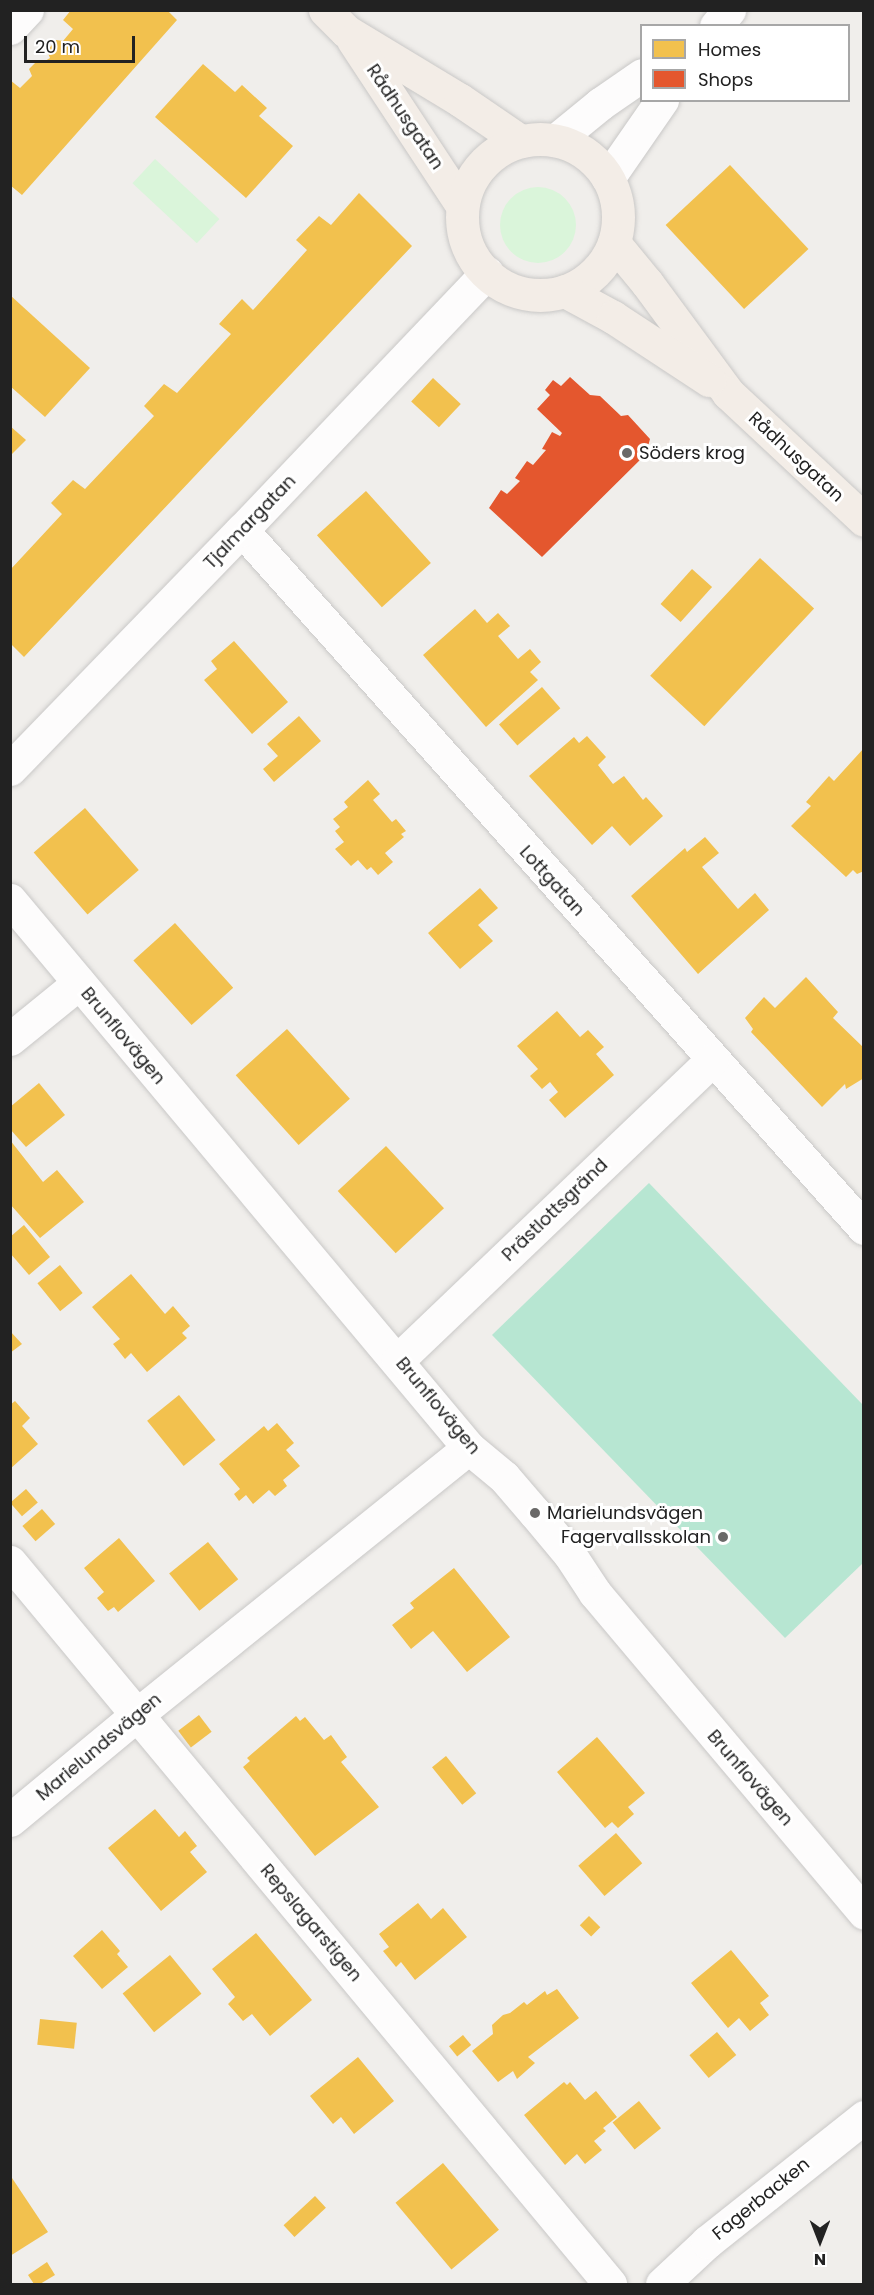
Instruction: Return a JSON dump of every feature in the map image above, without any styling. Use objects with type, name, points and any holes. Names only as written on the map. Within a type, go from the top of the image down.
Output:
[{"type":"main road","name":"Rådhusgatan","points":[[335,21],[460,99],[520,141]]},
{"type":"main road","name":"Rådhusgatan","points":[[335,21],[462,205]]},
{"type":"main road","points":[[556,140],[577,147],[595,161],[608,178],[616,199],[618,221],[614,243],[603,264],[586,280],[565,291],[538,296],[512,291],[487,273],[471,256],[462,231],[462,205],[468,183],[481,164],[499,149],[520,141],[556,140]]},
{"type":"main road","name":"Rådhusgatan","points":[[614,243],[647,283],[728,393]]},
{"type":"main road","name":"Rådhusgatan","points":[[565,291],[613,317],[728,393],[864,520]]},
{"type":"street","points":[[10,28],[27,10]]},
{"type":"street","points":[[556,140],[600,104],[640,76]]},
{"type":"street","points":[[608,178],[661,102]]},
{"type":"street","name":"Tjalmargatan","points":[[10,769],[242,531],[487,273]]},
{"type":"street","name":"Lottgatan","points":[[242,531],[864,1228]]},
{"type":"street","name":"Brunflovägen","points":[[10,900],[398,1360],[469,1448],[504,1477],[535,1513],[570,1555],[595,1593],[864,1913]]},
{"type":"street","points":[[10,1039],[79,983]]},
{"type":"street","name":"Prästlottsgränd","points":[[398,1360],[712,1060]]},
{"type":"street","name":"Marielundsvägen","points":[[10,1820],[138,1713],[469,1448]]},
{"type":"street","name":"Repslagarstigen","points":[[10,1562],[138,1713],[610,2284]]},
{"type":"street","name":"Fagerbacken","points":[[662,2284],[707,2242],[864,2117]]},
{"type":"green space","points":[[155,159],[219,219],[197,243],[132,183]]},
{"type":"green space","points":[[538,187],[553,190],[565,198],[573,210],[576,225],[573,240],[565,252],[553,260],[538,263],[523,260],[511,252],[503,240],[500,225],[503,210],[511,198],[523,190]]},
{"type":"green space","points":[[649,1183],[863,1405],[863,1563],[785,1638],[492,1335]]},
{"type":"building: Homes","points":[[71,10],[167,10],[177,20],[22,195],[10,185],[10,80],[20,88],[32,76],[29,69],[38,60],[45,61],[50,58],[47,51],[56,40],[63,41],[73,29],[63,20]]},
{"type":"building: Homes","points":[[203,64],[235,92],[242,85],[267,108],[259,116],[293,146],[246,198],[155,117]]},
{"type":"building: Homes","points":[[730,165],[808,249],[744,309],[666,225]]},
{"type":"building: Homes","points":[[359,193],[412,246],[24,657],[10,643],[10,570],[62,514],[51,503],[73,480],[85,489],[154,416],[144,406],[164,384],[177,393],[231,334],[219,324],[242,299],[253,310],[307,250],[296,240],[319,216],[331,225]]},
{"type":"building: Homes","points":[[10,295],[90,368],[45,417],[10,386]]},
{"type":"building: Homes","points":[[433,378],[461,404],[439,427],[411,401]]},
{"type":"building: Homes","points":[[10,426],[26,440],[10,456]]},
{"type":"building: Homes","points":[[366,491],[431,563],[382,607],[317,535]]},
{"type":"building: Homes","points":[[760,558],[814,608],[704,726],[650,676]]},
{"type":"building: Homes","points":[[692,569],[712,587],[681,622],[661,604]]},
{"type":"building: Homes","points":[[475,609],[487,623],[498,613],[510,626],[498,636],[518,659],[530,649],[541,662],[530,672],[538,680],[486,727],[423,655]]},
{"type":"building: Homes","points":[[234,641],[288,702],[252,734],[204,680],[217,669],[211,661]]},
{"type":"building: Homes","points":[[542,687],[560,708],[517,746],[499,724]]},
{"type":"building: Homes","points":[[299,716],[321,741],[274,782],[263,769],[278,756],[267,744]]},
{"type":"building: Homes","points":[[587,736],[606,757],[598,765],[613,784],[624,776],[643,800],[646,797],[663,816],[630,846],[612,826],[592,845],[529,776],[574,737],[579,743]]},
{"type":"building: Homes","points":[[864,748],[864,871],[857,874],[853,870],[846,877],[791,826],[811,806],[806,802],[829,776],[834,781]]},
{"type":"building: Homes","points":[[368,780],[380,794],[373,800],[392,822],[396,819],[406,831],[401,834],[404,837],[385,853],[393,862],[378,875],[371,867],[367,870],[358,860],[351,866],[335,849],[344,842],[335,831],[340,827],[333,819],[348,807],[344,802]]},
{"type":"building: Homes","points":[[85,808],[139,870],[87,914],[34,853]]},
{"type":"building: Homes","points":[[705,837],[719,853],[702,867],[738,909],[755,893],[769,910],[698,974],[631,896],[685,848],[687,852]]},
{"type":"building: Homes","points":[[480,888],[498,908],[478,925],[493,941],[460,969],[428,933]]},
{"type":"building: Homes","points":[[175,923],[233,988],[192,1025],[133,960]]},
{"type":"building: Homes","points":[[806,977],[838,1012],[833,1018],[864,1048],[864,1078],[846,1089],[845,1084],[822,1107],[751,1032],[753,1029],[745,1018],[764,997],[775,1008]]},
{"type":"building: Homes","points":[[557,1011],[580,1037],[588,1030],[604,1047],[596,1054],[614,1075],[565,1118],[549,1100],[558,1092],[550,1082],[542,1089],[530,1076],[538,1069],[517,1046]]},
{"type":"building: Homes","points":[[287,1029],[350,1099],[299,1145],[236,1075]]},
{"type":"building: Homes","points":[[39,1083],[65,1115],[26,1147],[10,1129],[10,1107]]},
{"type":"building: Homes","points":[[10,1140],[43,1182],[57,1170],[84,1202],[40,1238],[10,1204]]},
{"type":"building: Homes","points":[[386,1146],[444,1208],[396,1253],[338,1191]]},
{"type":"building: Homes","points":[[24,1225],[50,1257],[29,1275],[10,1253],[10,1237]]},
{"type":"building: Homes","points":[[60,1265],[83,1293],[60,1311],[37,1283]]},
{"type":"building: Homes","points":[[131,1274],[165,1314],[173,1306],[190,1326],[182,1333],[187,1338],[147,1372],[131,1353],[125,1359],[113,1344],[120,1339],[92,1307]]},
{"type":"building: Homes","points":[[10,1331],[22,1344],[10,1353]]},
{"type":"building: Homes","points":[[179,1395],[216,1440],[184,1466],[147,1421]]},
{"type":"building: Homes","points":[[15,1401],[30,1418],[22,1426],[38,1444],[10,1469],[10,1405]]},
{"type":"building: Homes","points":[[277,1423],[294,1443],[286,1450],[300,1466],[283,1480],[287,1486],[275,1496],[269,1490],[253,1504],[246,1495],[239,1501],[234,1494],[240,1489],[219,1464],[264,1426],[268,1431]]},
{"type":"building: Homes","points":[[26,1489],[38,1503],[22,1516],[10,1503]]},
{"type":"building: Homes","points":[[42,1509],[55,1524],[35,1541],[22,1526]]},
{"type":"building: Homes","points":[[119,1538],[155,1581],[118,1612],[114,1607],[108,1611],[97,1598],[104,1592],[84,1568]]},
{"type":"building: Homes","points":[[208,1542],[238,1579],[199,1611],[169,1573]]},
{"type":"building: Homes","points":[[454,1568],[510,1637],[467,1672],[433,1631],[411,1649],[392,1625],[414,1608],[410,1603]]},
{"type":"building: Homes","points":[[199,1715],[212,1732],[191,1747],[178,1731]]},
{"type":"building: Homes","points":[[296,1716],[300,1721],[305,1717],[324,1740],[331,1735],[347,1757],[341,1762],[379,1807],[315,1856],[243,1767],[250,1761],[247,1758]]},
{"type":"building: Homes","points":[[597,1737],[645,1793],[628,1807],[634,1814],[618,1828],[612,1822],[605,1828],[557,1772]]},
{"type":"building: Homes","points":[[446,1756],[476,1793],[462,1805],[432,1767]]},
{"type":"building: Homes","points":[[155,1809],[179,1837],[185,1831],[197,1846],[190,1852],[207,1872],[161,1911],[108,1848]]},
{"type":"building: Homes","points":[[616,1833],[642,1863],[605,1896],[578,1866]]},
{"type":"building: Homes","points":[[418,1903],[431,1919],[443,1908],[467,1937],[415,1980],[401,1962],[396,1967],[383,1951],[389,1947],[379,1934]]},
{"type":"building: Homes","points":[[589,1916],[600,1927],[591,1937],[580,1925]]},
{"type":"building: Homes","points":[[102,1930],[120,1951],[117,1954],[128,1967],[102,1989],[73,1956]]},
{"type":"building: Homes","points":[[256,1933],[312,2000],[270,2036],[252,2014],[243,2021],[228,2004],[235,1997],[212,1969]]},
{"type":"building: Homes","points":[[731,1950],[769,1996],[760,2003],[769,2015],[750,2031],[739,2018],[728,2028],[691,1983]]},
{"type":"building: Homes","points":[[170,1955],[201,1994],[154,2032],[123,1993]]},
{"type":"building: Homes","points":[[557,1989],[579,2018],[528,2057],[535,2063],[517,2079],[513,2071],[498,2082],[472,2051],[493,2034],[492,2025],[503,2015],[510,2013],[524,2002],[527,2005],[545,1991],[547,1995]]},
{"type":"building: Homes","points":[[40,2019],[77,2023],[74,2049],[37,2045]]},
{"type":"building: Homes","points":[[717,2032],[736,2055],[709,2078],[689,2055]]},
{"type":"building: Homes","points":[[463,2035],[471,2045],[457,2056],[449,2046]]},
{"type":"building: Homes","points":[[358,2057],[394,2101],[354,2134],[341,2117],[333,2124],[310,2096]]},
{"type":"building: Homes","points":[[564,2082],[567,2085],[570,2082],[585,2100],[596,2091],[617,2117],[603,2128],[606,2131],[594,2141],[602,2150],[585,2164],[577,2154],[565,2165],[524,2115]]},
{"type":"building: Homes","points":[[639,2101],[661,2128],[635,2150],[613,2122]]},
{"type":"building: Homes","points":[[443,2163],[499,2230],[451,2269],[396,2203]]},
{"type":"building: Homes","points":[[10,2175],[48,2232],[10,2256]]},
{"type":"building: Homes","points":[[315,2196],[326,2208],[294,2237],[284,2225]]},
{"type":"building: Homes","points":[[47,2262],[55,2275],[40,2284],[34,2284],[28,2275]]},
{"type":"building: Shops","points":[[570,377],[590,395],[600,396],[621,416],[628,415],[650,439],[646,454],[542,557],[489,508],[501,490],[507,494],[520,481],[515,478],[527,461],[533,465],[546,450],[542,449],[552,432],[560,436],[562,433],[537,409],[550,395],[545,390],[553,380],[561,386]]},
{"type":"place","name":"Söders krog","points":[[627,453]]},
{"type":"place","name":"Marielundsvägen","points":[[535,1513]]},
{"type":"place","name":"Fagervallsskolan","points":[[723,1537]]}]
